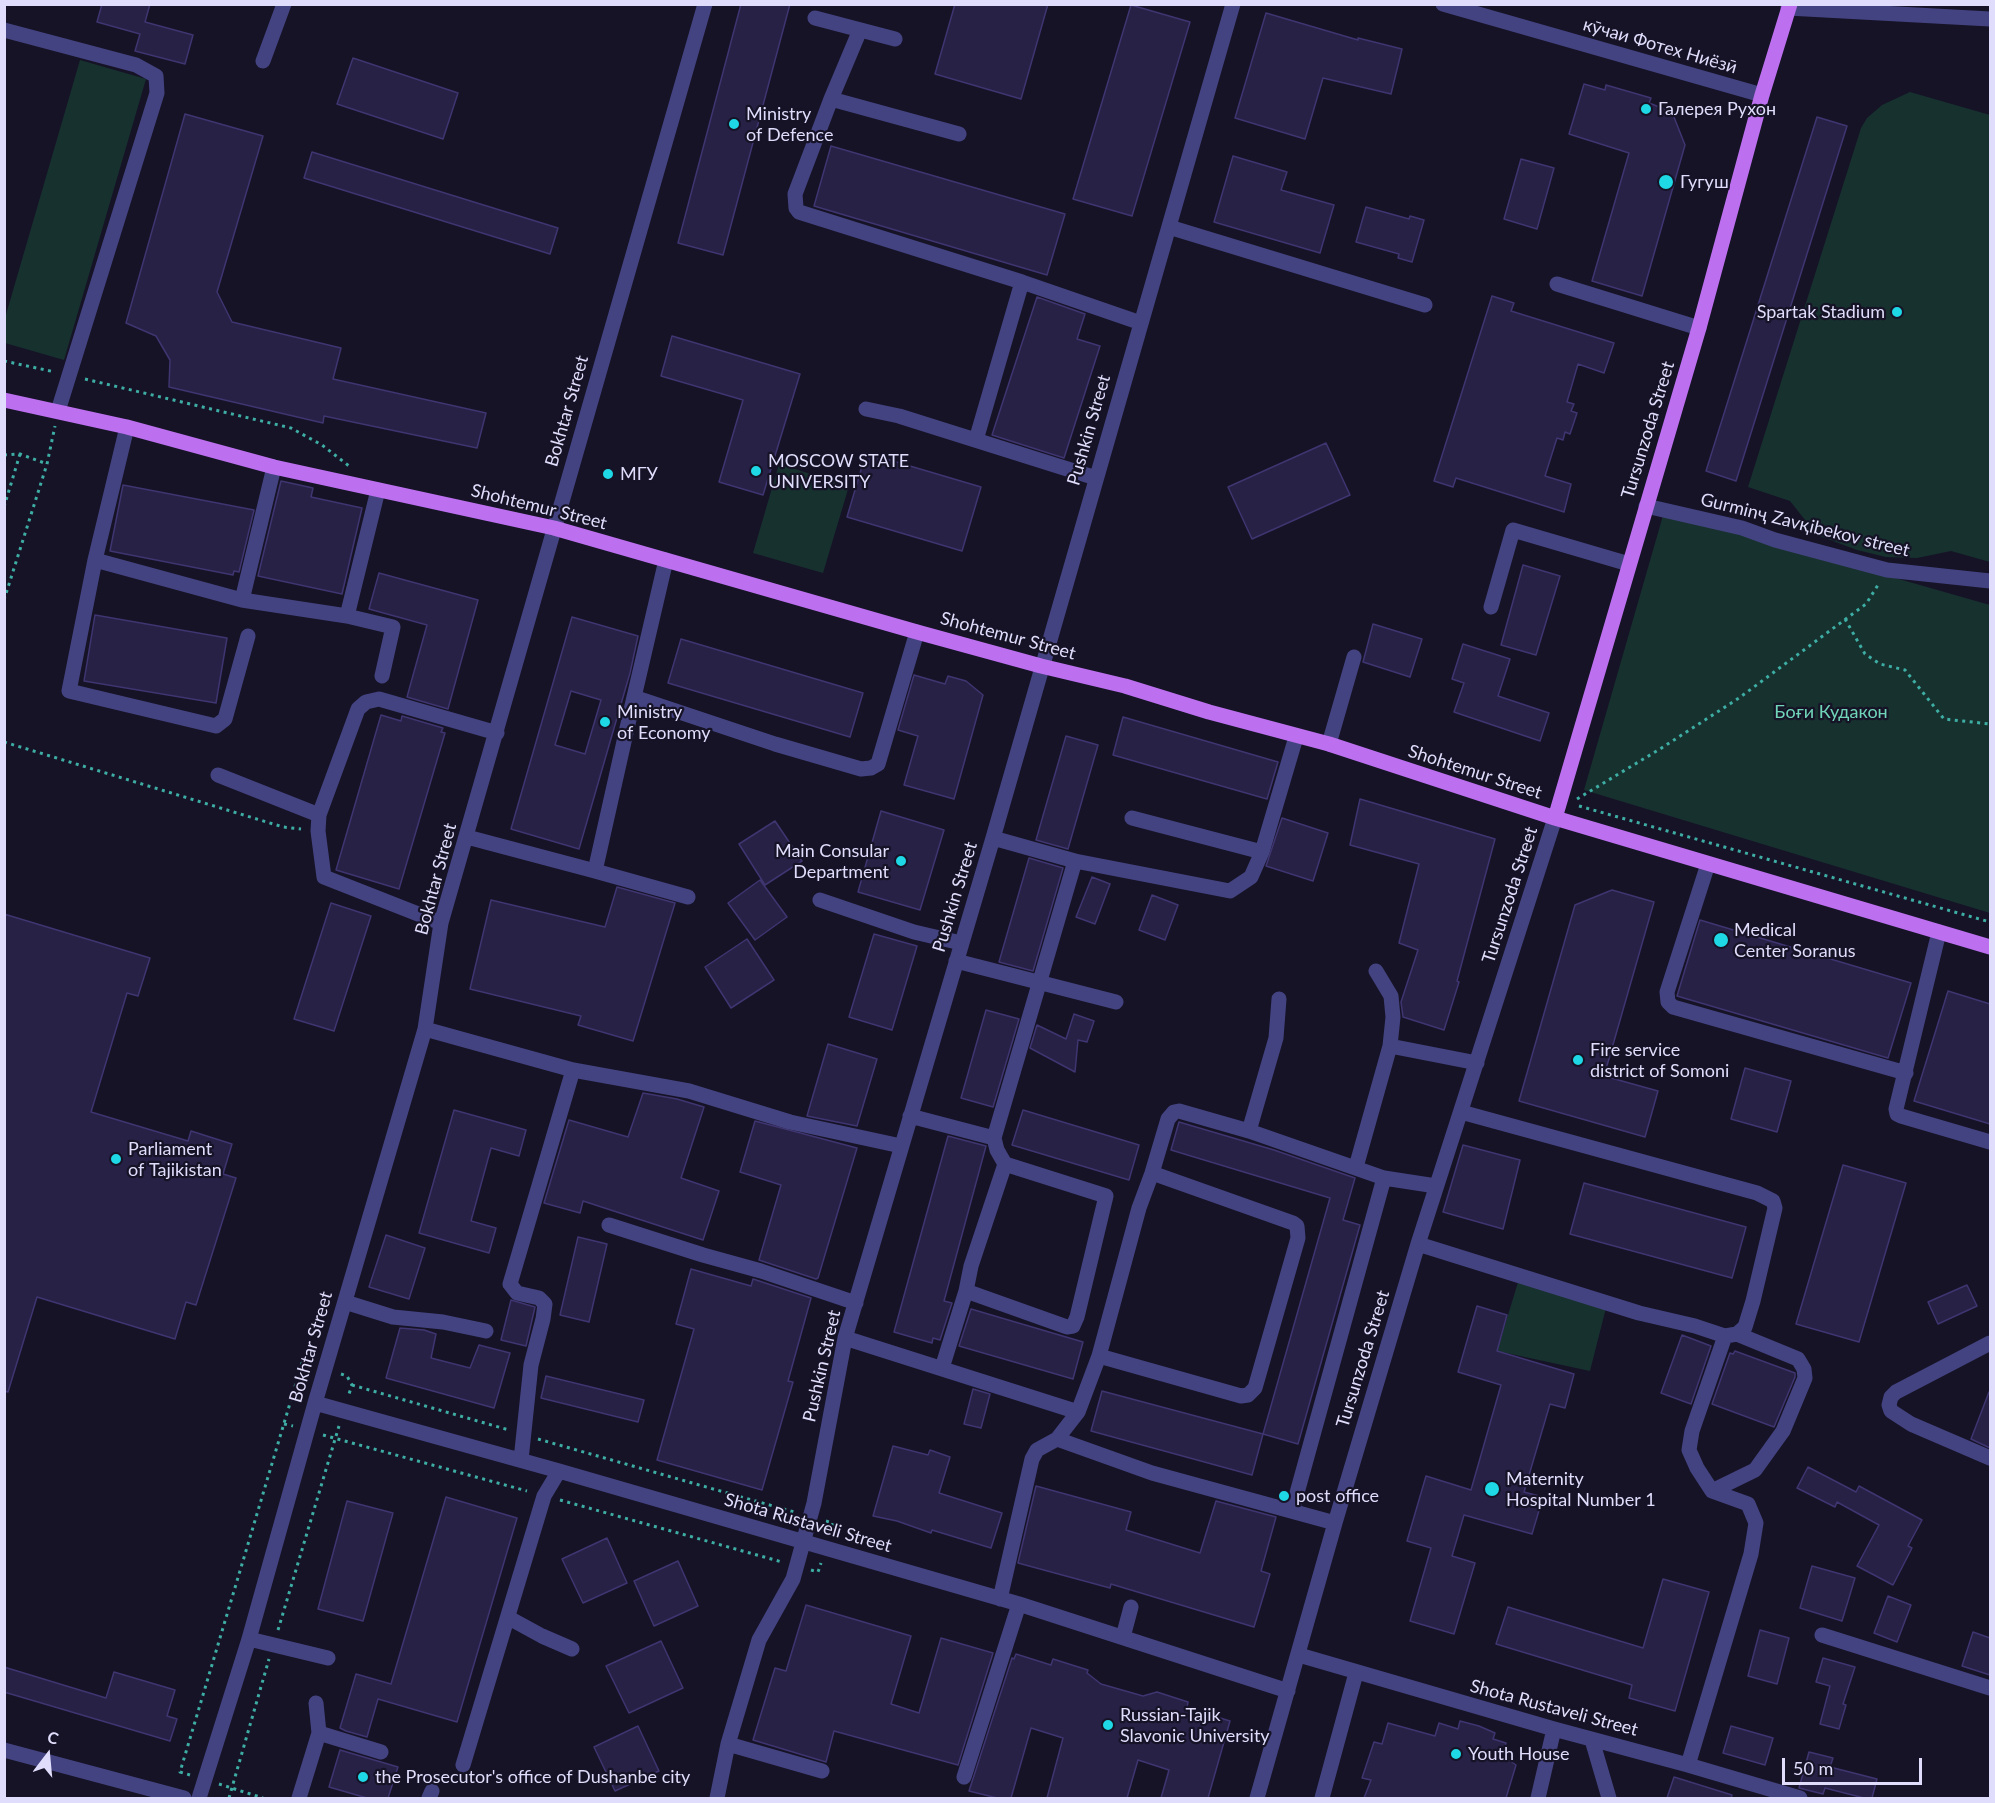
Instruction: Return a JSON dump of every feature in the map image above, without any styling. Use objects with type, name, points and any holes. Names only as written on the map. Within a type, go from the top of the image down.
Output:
[{"type":"main road","name":"Tursunzoda Street","points":[[1555,818],[1699,328],[1762,95],[1789,6]]},
{"type":"main road","name":"Shohtemur Street","points":[[4,400],[127,427],[274,467],[554,528],[917,632],[1125,686],[1296,737],[1329,744],[1555,818],[1990,947]]},
{"type":"street","points":[[263,61],[284,4]]},
{"type":"street","name":"Bokhtar Street","points":[[199,1798],[249,1639],[315,1403],[425,1029],[441,923],[705,4]]},
{"type":"street","name":"Pushkin Street","points":[[717,1798],[728,1744],[759,1640],[793,1579],[810,1517],[845,1338],[993,838],[1233,4]]},
{"type":"street","name":"кӯчаи Фотех Ниёзӣ","points":[[1443,4],[1762,95]]},
{"type":"street","points":[[1789,6],[1990,19]]},
{"type":"street","points":[[815,18],[895,39]]},
{"type":"street","points":[[4,30],[136,65],[156,76],[157,93],[58,411]]},
{"type":"street","points":[[860,30],[795,194],[794,201],[799,212],[1022,282],[1141,323]]},
{"type":"street","points":[[831,99],[959,134]]},
{"type":"street","points":[[1168,227],[1425,306]]},
{"type":"street","points":[[976,440],[1022,282]]},
{"type":"street","points":[[1557,284],[1699,328]]},
{"type":"street","points":[[866,409],[899,416],[1096,478]]},
{"type":"street","points":[[127,427],[69,691],[216,726],[225,719],[248,636]]},
{"type":"street","points":[[242,600],[274,467]]},
{"type":"street","points":[[347,616],[378,490]]},
{"type":"street","name":"Gurminҷ Zavқibekov street","points":[[1646,506],[1743,528],[1775,540],[1887,570],[1990,581]]},
{"type":"street","points":[[1491,607],[1513,530],[1629,564]]},
{"type":"street","points":[[96,560],[242,600],[347,616],[393,627],[382,676]]},
{"type":"street","points":[[595,871],[666,560]]},
{"type":"street","points":[[634,697],[775,744],[861,769],[871,768],[878,764],[917,632]]},
{"type":"street","points":[[1329,744],[1354,657]]},
{"type":"street","points":[[441,923],[324,877],[318,831],[319,815],[358,710],[366,702],[379,699],[496,733]]},
{"type":"street","points":[[993,838],[1075,861],[1230,891],[1251,877],[1262,852],[1296,737]]},
{"type":"street","points":[[218,775],[319,815]]},
{"type":"street","points":[[1132,818],[1262,852]]},
{"type":"street","name":"Tursunzoda Street","points":[[1257,1798],[1335,1523],[1418,1244],[1555,818]]},
{"type":"street","points":[[467,837],[688,897]]},
{"type":"street","points":[[966,1291],[1067,1327],[1073,1326],[1077,1317],[1106,1196],[1005,1164],[997,1150],[994,1138],[1075,861]]},
{"type":"street","points":[[1708,864],[1667,992],[1668,1002],[1673,1007],[1906,1072]]},
{"type":"street","points":[[820,900],[915,932],[961,943]]},
{"type":"street","points":[[1939,932],[1896,1109],[1897,1114],[1990,1142]]},
{"type":"street","points":[[956,961],[1116,1002]]},
{"type":"street","points":[[1356,1167],[1390,1046],[1393,1017],[1391,996],[1376,971]]},
{"type":"street","points":[[1249,1131],[1276,1038],[1279,999]]},
{"type":"street","points":[[425,1029],[573,1070],[689,1091],[790,1122],[901,1146]]},
{"type":"street","points":[[1390,1046],[1477,1063]]},
{"type":"street","points":[[521,1460],[531,1365],[545,1304],[539,1298],[517,1293],[510,1284],[573,1070]]},
{"type":"street","points":[[1000,1599],[1032,1459],[1037,1450],[1057,1439],[1078,1412],[1099,1356],[1139,1208],[1168,1119],[1174,1112],[1179,1111],[1249,1131],[1384,1178],[1436,1186]]},
{"type":"street","points":[[1461,1112],[1757,1193],[1773,1201],[1775,1208],[1753,1301],[1744,1327],[1731,1335],[1692,1431],[1689,1450],[1697,1468],[1712,1491],[1748,1504],[1756,1523],[1751,1554],[1688,1765]]},
{"type":"street","points":[[910,1116],[994,1138]]},
{"type":"street","points":[[942,1368],[966,1291],[971,1266],[1005,1164]]},
{"type":"street","points":[[1099,1356],[1240,1396],[1248,1395],[1255,1388],[1298,1238],[1297,1226],[1152,1173]]},
{"type":"street","points":[[1292,1511],[1384,1178]]},
{"type":"street","points":[[609,1225],[703,1256],[761,1271],[856,1303]]},
{"type":"street","points":[[1418,1244],[1639,1313],[1731,1335],[1798,1359],[1804,1369],[1805,1378],[1783,1431],[1755,1470],[1712,1491]]},
{"type":"street","points":[[345,1302],[393,1317],[443,1322],[486,1331]]},
{"type":"street","points":[[845,1338],[1078,1412]]},
{"type":"street","points":[[1990,1342],[1896,1392],[1889,1404],[1891,1412],[1911,1424],[1990,1458]]},
{"type":"street","name":"Shota Rustaveli Street","points":[[315,1403],[1019,1604],[1288,1691]]},
{"type":"street","points":[[1057,1439],[1152,1473],[1335,1523]]},
{"type":"street","points":[[463,1765],[544,1496],[559,1471]]},
{"type":"street","points":[[964,1777],[1019,1604]]},
{"type":"street","points":[[1123,1636],[1131,1607]]},
{"type":"street","points":[[509,1618],[542,1636],[572,1648]]},
{"type":"street","points":[[1822,1635],[1990,1688]]},
{"type":"street","points":[[249,1639],[328,1658]]},
{"type":"street","name":"Shota Rustaveli Street","points":[[1299,1655],[1554,1730],[1688,1765],[1800,1798]]},
{"type":"street","points":[[1322,1798],[1356,1673]]},
{"type":"street","points":[[299,1798],[319,1733],[316,1703]]},
{"type":"street","points":[[1538,1798],[1554,1730]]},
{"type":"street","points":[[319,1733],[381,1752]]},
{"type":"street","points":[[1592,1740],[1609,1798]]},
{"type":"street","points":[[728,1744],[822,1771]]},
{"type":"street","points":[[4,1750],[184,1798]]},
{"type":"path","points":[[4,361],[291,429],[322,445],[350,467]]},
{"type":"path","points":[[4,600],[47,464],[58,411]]},
{"type":"path","points":[[4,455],[21,454],[47,464]]},
{"type":"path","points":[[4,507],[21,454]]},
{"type":"path","points":[[1570,803],[1739,698],[1866,604],[1887,570]]},
{"type":"path","points":[[1845,619],[1865,654],[1880,664],[1905,670],[1944,719],[1990,724]]},
{"type":"path","points":[[4,742],[283,827],[318,831]]},
{"type":"path","points":[[1570,803],[1574,792]]},
{"type":"path","points":[[1570,803],[1990,922]]},
{"type":"path","points":[[180,1772],[302,1363]]},
{"type":"path","points":[[347,1376],[352,1385],[833,1523]]},
{"type":"path","points":[[229,1798],[352,1385]]},
{"type":"green space","points":[[80,60],[146,79],[64,360],[5,343],[5,318]]},
{"type":"green space","name":"Spartak Stadium","points":[[1910,92],[1990,115],[1990,562],[1951,551],[1917,558],[1886,557],[1857,550],[1817,535],[1790,501],[1748,487],[1861,128],[1867,118],[1882,105]]},
{"type":"green space","points":[[779,464],[849,486],[823,573],[753,553]]},
{"type":"green space","name":"Боғи Кудакон","points":[[1664,512],[1990,605],[1990,913],[1584,790]]},
{"type":"green space","points":[[1519,1279],[1607,1304],[1590,1371],[1497,1351]]},
{"type":"building","points":[[102,4],[150,4],[145,22],[193,35],[185,64],[135,51],[140,34],[97,22]]},
{"type":"building","name":"Ministry of Defence","points":[[741,4],[790,4],[723,255],[678,243]]},
{"type":"building","points":[[955,4],[1048,4],[1021,99],[935,74]]},
{"type":"building","points":[[1131,5],[1190,22],[1132,216],[1073,199]]},
{"type":"building","points":[[1266,13],[1358,40],[1358,38],[1402,49],[1391,94],[1323,78],[1305,139],[1235,118]]},
{"type":"building","points":[[353,58],[458,93],[443,139],[337,104]]},
{"type":"building","points":[[1584,84],[1605,90],[1606,85],[1651,98],[1649,103],[1672,112],[1685,145],[1642,296],[1592,281],[1629,153],[1569,134]]},
{"type":"building","points":[[185,114],[263,136],[217,292],[232,322],[341,348],[333,379],[486,413],[477,448],[324,416],[323,423],[169,387],[170,360],[156,336],[126,323]]},
{"type":"building","points":[[1817,117],[1847,126],[1736,481],[1706,471]]},
{"type":"building","points":[[831,146],[1065,214],[1047,275],[814,206]]},
{"type":"building","points":[[312,152],[558,228],[550,254],[304,178]]},
{"type":"building","points":[[1233,156],[1287,172],[1281,190],[1334,205],[1320,253],[1214,222]]},
{"type":"building","points":[[1521,159],[1554,168],[1537,229],[1504,219]]},
{"type":"building","points":[[1366,207],[1409,219],[1410,216],[1424,220],[1412,262],[1398,258],[1399,254],[1356,242]]},
{"type":"building","points":[[1492,296],[1514,303],[1511,311],[1614,343],[1604,373],[1578,364],[1567,402],[1574,404],[1571,411],[1577,413],[1570,434],[1565,432],[1563,440],[1557,438],[1545,476],[1571,484],[1564,512],[1456,478],[1453,487],[1434,481]]},
{"type":"building","points":[[1037,297],[1085,314],[1077,339],[1100,346],[1064,458],[992,435]]},
{"type":"building","name":"MOSCOW STATE UNIVERSITY","points":[[672,336],[800,374],[763,495],[719,482],[743,400],[661,376]]},
{"type":"building","points":[[1326,443],[1350,495],[1252,539],[1228,487]]},
{"type":"building","points":[[866,453],[981,487],[962,551],[847,517]]},
{"type":"building","points":[[281,481],[313,488],[311,497],[362,508],[342,594],[258,576]]},
{"type":"building","points":[[123,485],[254,510],[239,572],[234,571],[233,575],[110,551]]},
{"type":"building","points":[[1523,565],[1560,576],[1536,655],[1501,645]]},
{"type":"building","points":[[379,573],[478,600],[448,709],[407,697],[427,625],[369,609]]},
{"type":"building","points":[[95,615],[227,638],[216,703],[84,681]]},
{"type":"building","name":"Ministry of Economy","points":[[572,617],[638,636],[630,673],[579,849],[511,829]],"holes":[[[571,691],[601,700],[585,754],[555,745]]]},
{"type":"building","points":[[1373,624],[1422,639],[1410,677],[1363,662]]},
{"type":"building","points":[[681,639],[863,693],[850,737],[668,683]]},
{"type":"building","points":[[1463,644],[1510,659],[1498,696],[1549,713],[1540,741],[1454,712],[1464,683],[1452,679]]},
{"type":"building","points":[[914,675],[945,684],[948,676],[966,681],[983,695],[954,799],[904,785],[918,736],[898,730]]},
{"type":"building","points":[[381,715],[401,721],[402,716],[443,728],[441,732],[445,733],[399,889],[336,870]]},
{"type":"building","points":[[1123,717],[1278,762],[1267,799],[1113,755]]},
{"type":"building","points":[[1066,736],[1098,745],[1068,849],[1036,840]]},
{"type":"building","points":[[1360,799],[1495,839],[1457,981],[1459,982],[1444,1030],[1403,1017],[1401,1002],[1418,950],[1399,943],[1419,864],[1350,845]]},
{"type":"building","name":"Main Consular Department","points":[[881,811],[944,830],[920,910],[858,892]]},
{"type":"building","points":[[1282,818],[1328,833],[1313,881],[1266,866]]},
{"type":"building","points":[[775,821],[802,861],[765,885],[739,844]]},
{"type":"building","points":[[1029,858],[1063,868],[1033,971],[999,962]]},
{"type":"building","points":[[1092,877],[1110,884],[1095,924],[1076,917]]},
{"type":"building","points":[[760,880],[787,917],[755,940],[728,903]]},
{"type":"building","points":[[617,887],[675,903],[633,1041],[578,1025],[581,1016],[470,989],[491,900],[605,927]]},
{"type":"building","points":[[1612,890],[1654,902],[1604,1076],[1658,1091],[1645,1137],[1519,1101],[1575,905]]},
{"type":"building","points":[[1152,895],[1178,905],[1165,940],[1139,930]]},
{"type":"building","points":[[331,903],[371,916],[334,1031],[294,1019]]},
{"type":"building","name":"Parliament of Tajikistan","points":[[4,914],[150,958],[138,996],[127,993],[91,1112],[188,1141],[191,1131],[232,1144],[223,1174],[236,1178],[196,1305],[186,1302],[175,1339],[37,1297],[8,1392],[4,1391]]},
{"type":"building","points":[[1700,920],[1911,983],[1888,1058],[1677,996]]},
{"type":"building","points":[[874,934],[917,946],[892,1030],[849,1017]]},
{"type":"building","points":[[747,939],[774,980],[731,1008],[705,967]]},
{"type":"building","points":[[1948,991],[1990,1004],[1990,1124],[1914,1101]]},
{"type":"building","points":[[986,1010],[1019,1019],[993,1107],[961,1098]]},
{"type":"building","points":[[1074,1014],[1094,1021],[1087,1042],[1078,1040],[1075,1072],[1030,1048],[1037,1025],[1066,1039]]},
{"type":"building","points":[[828,1044],[877,1059],[857,1126],[807,1116]]},
{"type":"building","points":[[1745,1068],[1791,1081],[1777,1132],[1731,1119]]},
{"type":"building","points":[[643,1093],[704,1107],[681,1178],[719,1191],[703,1240],[583,1201],[580,1213],[544,1203],[569,1120],[628,1137]]},
{"type":"building","points":[[454,1110],[526,1130],[519,1156],[491,1148],[471,1221],[496,1228],[489,1253],[419,1233]]},
{"type":"building","points":[[1023,1110],[1139,1145],[1129,1180],[1012,1145]]},
{"type":"building","points":[[755,1121],[857,1148],[816,1279],[759,1260],[781,1185],[740,1172]]},
{"type":"building","points":[[1179,1122],[1274,1150],[1355,1178],[1343,1220],[1360,1225],[1298,1444],[1263,1434],[1330,1198],[1171,1150]]},
{"type":"building","points":[[948,1136],[986,1146],[944,1301],[952,1303],[940,1340],[933,1338],[932,1343],[894,1332]]},
{"type":"building","points":[[1463,1145],[1520,1160],[1503,1229],[1443,1212]]},
{"type":"building","points":[[1843,1165],[1906,1183],[1859,1342],[1796,1324]]},
{"type":"building","points":[[1584,1183],[1746,1227],[1732,1278],[1570,1234]]},
{"type":"building","points":[[386,1235],[425,1248],[409,1299],[369,1287]]},
{"type":"building","points":[[578,1237],[607,1244],[589,1322],[560,1315]]},
{"type":"building","points":[[691,1269],[751,1286],[753,1279],[811,1298],[788,1381],[793,1382],[762,1490],[657,1460],[694,1329],[676,1324]]},
{"type":"building","points":[[1967,1285],[1977,1306],[1938,1324],[1928,1302]]},
{"type":"building","points":[[511,1300],[535,1307],[526,1346],[501,1340]]},
{"type":"building","points":[[1477,1306],[1507,1315],[1497,1351],[1574,1374],[1565,1408],[1550,1404],[1524,1492],[1543,1497],[1532,1534],[1464,1515],[1452,1556],[1475,1563],[1454,1634],[1410,1621],[1431,1548],[1407,1541],[1426,1476],[1471,1490],[1501,1385],[1458,1372]]},
{"type":"building","points":[[971,1309],[1083,1342],[1073,1379],[959,1346]]},
{"type":"building","points":[[400,1328],[424,1330],[436,1334],[431,1358],[470,1368],[479,1345],[510,1353],[494,1408],[386,1378]]},
{"type":"building","points":[[1682,1335],[1711,1346],[1691,1404],[1661,1393]]},
{"type":"building","points":[[1735,1351],[1795,1373],[1774,1427],[1712,1404],[1730,1353],[1733,1354]]},
{"type":"building","points":[[546,1376],[644,1400],[638,1422],[541,1398]]},
{"type":"building","points":[[973,1389],[990,1394],[981,1428],[964,1424]]},
{"type":"building","points":[[1102,1391],[1263,1434],[1252,1475],[1091,1431]]},
{"type":"building","points":[[1990,1392],[1990,1448],[1971,1439]]},
{"type":"building","points":[[893,1446],[928,1455],[930,1450],[950,1457],[939,1493],[1002,1513],[991,1548],[932,1530],[931,1533],[897,1521],[873,1516]]},
{"type":"building","points":[[1808,1467],[1856,1492],[1859,1486],[1922,1520],[1908,1546],[1912,1548],[1893,1585],[1857,1566],[1879,1525],[1837,1502],[1835,1507],[1797,1488]]},
{"type":"building","points":[[1036,1486],[1131,1512],[1126,1530],[1200,1553],[1216,1501],[1276,1517],[1261,1571],[1270,1574],[1254,1627],[1111,1584],[1110,1588],[1018,1563]]},
{"type":"building","points":[[446,1497],[517,1518],[457,1722],[378,1699],[367,1737],[346,1731],[340,1728],[356,1674],[391,1684]]},
{"type":"building","points":[[347,1501],[393,1513],[363,1621],[318,1609]]},
{"type":"building","points":[[607,1538],[627,1583],[583,1603],[562,1559]]},
{"type":"building","points":[[678,1561],[698,1606],[654,1626],[634,1581]]},
{"type":"building","points":[[1812,1566],[1855,1578],[1842,1621],[1800,1608]]},
{"type":"building","points":[[1663,1579],[1709,1592],[1675,1711],[1629,1698],[1632,1685],[1496,1644],[1508,1607],[1643,1648]]},
{"type":"building","points":[[1888,1596],[1911,1605],[1897,1642],[1874,1633]]},
{"type":"building","points":[[806,1605],[911,1636],[891,1704],[919,1713],[941,1638],[993,1653],[958,1765],[834,1731],[826,1762],[753,1740],[775,1668],[786,1671]]},
{"type":"building","points":[[1760,1630],[1789,1638],[1777,1684],[1748,1676]]},
{"type":"building","points":[[1973,1632],[1990,1638],[1990,1675],[1962,1666]]},
{"type":"building","points":[[661,1641],[683,1688],[629,1713],[606,1666]]},
{"type":"building","name":"Russian-Tajik Slavonic University","points":[[1016,1654],[1051,1665],[1053,1659],[1088,1670],[1087,1673],[1101,1684],[1143,1696],[1157,1692],[1188,1702],[1187,1708],[1230,1721],[1208,1798],[1161,1798],[1169,1770],[1138,1760],[1127,1798],[1047,1798],[1063,1738],[1031,1728],[1011,1798],[997,1798],[969,1791],[1012,1658],[1014,1659]]},
{"type":"building","points":[[1823,1658],[1855,1667],[1843,1704],[1846,1705],[1839,1729],[1820,1724],[1830,1686],[1816,1682]]},
{"type":"building","points":[[4,1667],[106,1698],[114,1672],[175,1690],[167,1716],[177,1719],[170,1741],[4,1692]]},
{"type":"building","points":[[1460,1721],[1495,1733],[1493,1739],[1506,1743],[1503,1756],[1516,1765],[1506,1798],[1364,1798],[1371,1780],[1362,1778],[1374,1742],[1382,1744],[1388,1723],[1435,1736],[1439,1723],[1458,1729]]},
{"type":"building","points":[[638,1726],[659,1771],[615,1791],[594,1747]]},
{"type":"building","points":[[1731,1726],[1773,1738],[1765,1765],[1723,1753]]},
{"type":"building","name":"the Prosecutor's office of Dushanbe city","points":[[340,1750],[398,1767],[388,1798],[367,1798],[329,1787]]},
{"type":"building","points":[[1809,1752],[1833,1758],[1830,1767],[1877,1779],[1872,1798],[1825,1788],[1823,1794],[1799,1788]]},
{"type":"building","points":[[1674,1777],[1732,1795],[1731,1798],[1667,1798]]},
{"type":"place","name":"Галерея Рухон","points":[[1646,109]]},
{"type":"place","name":"Ministry of Defence","points":[[734,124]]},
{"type":"place","name":"Гугуш","points":[[1666,182]]},
{"type":"place","name":"Spartak Stadium","points":[[1897,312]]},
{"type":"place","name":"MOSCOW STATE UNIVERSITY","points":[[756,471]]},
{"type":"place","name":"МГУ","points":[[608,474]]},
{"type":"place","name":"Ministry of Economy","points":[[605,722]]},
{"type":"place","name":"Main Consular Department","points":[[901,861]]},
{"type":"place","name":"Medical Center Soranus","points":[[1721,940]]},
{"type":"place","name":"Fire service district of Somoni","points":[[1578,1060]]},
{"type":"place","name":"Parliament of Tajikistan","points":[[116,1159]]},
{"type":"place","name":"Maternity Hospital Number 1","points":[[1492,1489]]},
{"type":"place","name":"post office","points":[[1284,1496]]},
{"type":"place","name":"Russian-Tajik Slavonic University","points":[[1108,1725]]},
{"type":"place","name":"Youth House","points":[[1456,1754]]},
{"type":"place","name":"the Prosecutor's office of Dushanbe city","points":[[363,1777]]}]
